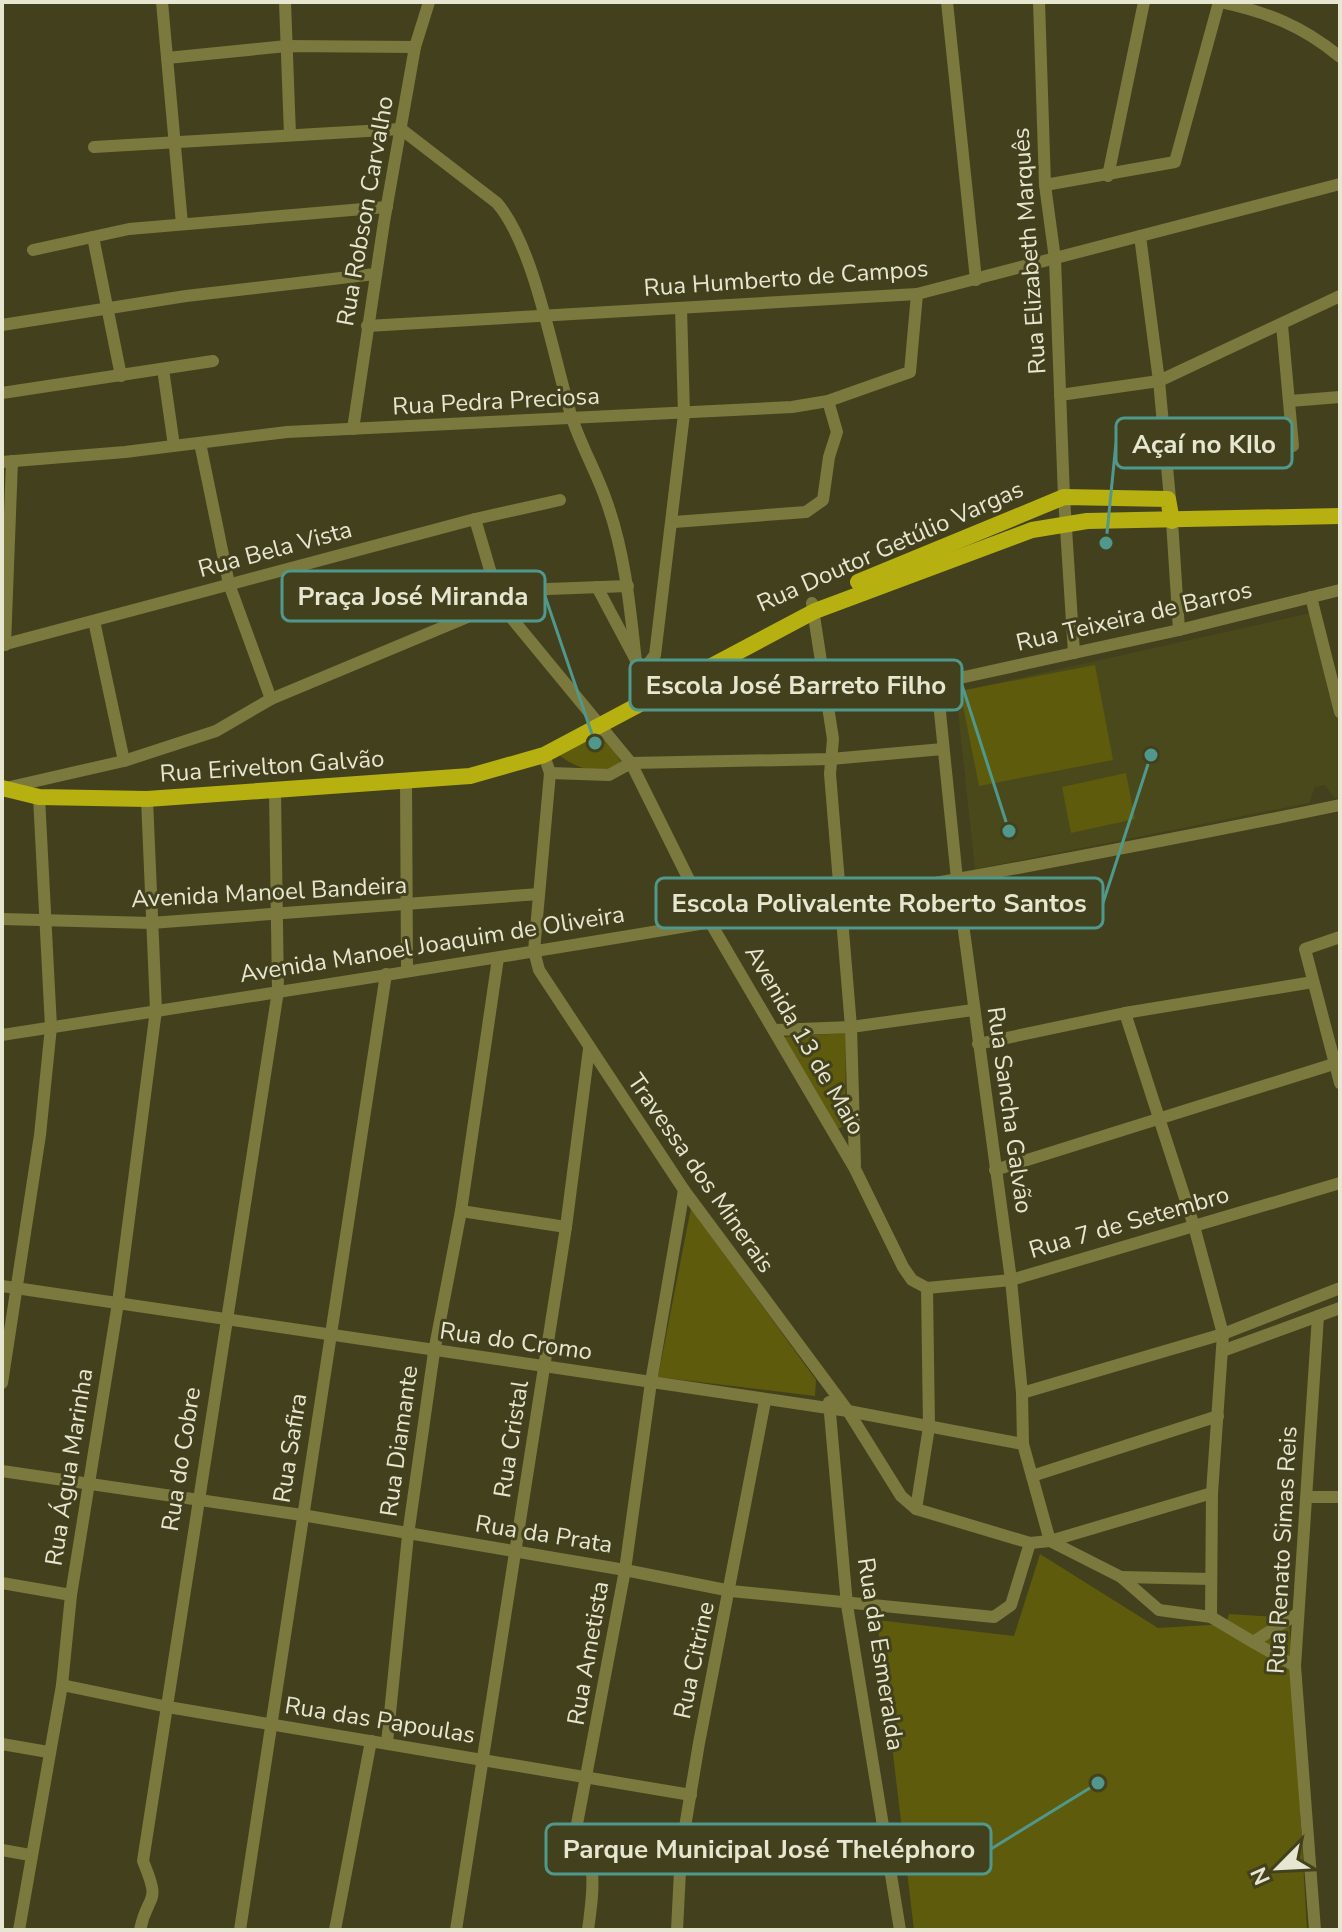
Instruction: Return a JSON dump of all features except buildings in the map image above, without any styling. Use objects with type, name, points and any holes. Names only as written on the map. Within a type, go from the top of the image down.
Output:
[{"type":"main road","name":"Rua Doutor Getúlio Vargas","points":[[544,755],[813,607],[942,545],[1064,497],[1166,499]]},
{"type":"main road","points":[[1087,499],[1087,521]]},
{"type":"main road","points":[[1166,499],[1168,520]]},
{"type":"main road","name":"Rua Doutor Getúlio Vargas","points":[[813,607],[1032,530],[1066,523],[1340,516]]},
{"type":"main road","name":"Rua Erivelton Galvão","points":[[6,787],[39,797],[147,799],[275,792],[470,776],[544,755]]},
{"type":"street","points":[[162,2],[182,224]]},
{"type":"street","points":[[285,2],[290,135]]},
{"type":"street","name":"Rua Robson Carvalho","points":[[353,429],[375,274],[415,47],[429,2]]},
{"type":"street","points":[[947,2],[976,280]]},
{"type":"street","name":"Rua Elizabeth Marquês","points":[[1039,2],[1045,185],[1055,259],[1064,497],[1074,653]]},
{"type":"street","points":[[1108,176],[1144,2]]},
{"type":"street","points":[[1045,185],[1175,162],[1220,2],[1260,6],[1313,34],[1340,57]]},
{"type":"street","points":[[167,58],[287,46],[415,47]]},
{"type":"street","points":[[94,147],[401,129],[497,203],[509,217],[545,317],[572,418],[607,502],[628,586],[639,667]]},
{"type":"street","name":"Rua Humberto de Campos","points":[[367,326],[917,294],[1340,184]]},
{"type":"street","points":[[33,250],[93,237],[182,224],[387,207]]},
{"type":"street","points":[[1140,236],[1159,381],[1166,499]]},
{"type":"street","points":[[93,237],[121,376]]},
{"type":"street","points":[[2,325],[107,307],[375,274]]},
{"type":"street","name":"Rua Pedra Preciosa","points":[[7,462],[287,432],[684,414],[828,401],[910,372],[917,294]]},
{"type":"street","points":[[1060,395],[1159,381],[1340,296]]},
{"type":"street","points":[[639,667],[655,655],[674,522],[684,414],[681,308]]},
{"type":"street","points":[[1282,325],[1293,446]]},
{"type":"street","points":[[2,393],[213,361]]},
{"type":"street","points":[[163,369],[174,446]]},
{"type":"street","points":[[1290,401],[1340,397]]},
{"type":"street","points":[[674,522],[813,510],[825,495],[829,457],[837,432],[828,401]]},
{"type":"street","points":[[200,443],[229,584],[271,699]]},
{"type":"street","points":[[4,645],[7,462]]},
{"type":"street","name":"Rua Bela Vista","points":[[4,645],[475,519],[560,500]]},
{"type":"street","points":[[475,519],[500,604]]},
{"type":"street","points":[[1168,520],[1179,630]]},
{"type":"street","points":[[6,787],[124,761],[216,731],[271,699],[500,604],[548,589],[628,586]]},
{"type":"street","points":[[597,587],[651,694]]},
{"type":"street","name":"Rua Teixeira de Barros","points":[[937,683],[1179,630],[1340,590]]},
{"type":"street","points":[[1311,597],[1340,712]]},
{"type":"street","name":"Avenida 13 de Maio","points":[[500,604],[601,722],[631,763],[710,922],[855,1169],[903,1267],[912,1280],[927,1288]]},
{"type":"street","points":[[813,607],[833,739],[831,759],[839,899],[851,1027],[855,1169]]},
{"type":"street","points":[[94,621],[124,761]]},
{"type":"street","name":"Rua Sancha Galvão","points":[[937,683],[973,1010],[1011,1280],[1022,1393],[1023,1444],[1050,1541]]},
{"type":"street","points":[[550,773],[609,775],[631,763],[831,759],[943,749]]},
{"type":"street","points":[[534,951],[550,773],[544,755]]},
{"type":"street","points":[[406,781],[407,970]]},
{"type":"street","name":"Rua do Cobre","points":[[140,1930],[142,1917],[154,1900],[153,1885],[143,1861],[278,991],[275,792]]},
{"type":"street","points":[[2,1383],[40,1135],[51,1027],[39,797]]},
{"type":"street","name":"Rua Água Marinha","points":[[19,1930],[62,1685],[71,1595],[118,1303],[156,1010],[147,799]]},
{"type":"street","name":"Avenida Manoel Joaquim de Oliveira","points":[[2,1035],[710,922],[957,879],[1340,805]]},
{"type":"street","name":"Avenida Manoel Bandeira","points":[[2,919],[151,923],[539,894]]},
{"type":"street","points":[[1340,937],[1305,949],[1340,1083]]},
{"type":"street","name":"Travessa dos Minerais","points":[[534,951],[539,970],[684,1190],[848,1411],[901,1496],[916,1509]]},
{"type":"street","name":"Rua Diamante","points":[[387,1743],[408,1535],[434,1352],[461,1211],[498,958]]},
{"type":"street","name":"Rua Safira","points":[[240,1930],[255,1813],[386,974]]},
{"type":"street","points":[[978,1044],[1125,1013],[1313,982]]},
{"type":"street","points":[[776,1030],[851,1027],[973,1010]]},
{"type":"street","points":[[1125,1013],[1194,1226],[1223,1334],[1225,1350],[1212,1493],[1211,1617]]},
{"type":"street","name":"Rua Cristal","points":[[456,1930],[566,1227],[589,1049]]},
{"type":"street","points":[[995,1170],[1337,1063]]},
{"type":"street","name":"Rua 7 de Setembro","points":[[927,1288],[1011,1280],[1340,1183]]},
{"type":"street","name":"Rua Ametista","points":[[588,1930],[595,1879],[590,1849],[577,1824],[588,1779],[625,1570],[651,1382],[684,1190]]},
{"type":"street","points":[[461,1211],[566,1227]]},
{"type":"street","name":"Rua do Cromo","points":[[2,1286],[225,1317],[329,1337],[848,1411],[1023,1444]]},
{"type":"street","points":[[927,1288],[929,1427],[916,1509],[1030,1543],[1050,1541],[1212,1493]]},
{"type":"street","points":[[1022,1393],[1223,1334],[1340,1288]]},
{"type":"street","points":[[1225,1350],[1340,1308]]},
{"type":"street","name":"Rua Renato Simas Reis","points":[[1315,1930],[1295,1666],[1318,1316]]},
{"type":"street","name":"Rua da Esmeralda","points":[[825,1384],[831,1410],[847,1605],[900,1930]]},
{"type":"street","name":"Rua Citrine","points":[[677,1930],[681,1851],[765,1401]]},
{"type":"street","points":[[1032,1476],[1218,1416]]},
{"type":"street","name":"Rua da Prata","points":[[2,1471],[302,1515],[731,1591],[847,1605],[994,1617],[1011,1605],[1030,1543]]},
{"type":"street","points":[[1308,1497],[1340,1497]]},
{"type":"street","points":[[1050,1541],[1121,1577],[1159,1610],[1211,1617],[1295,1666]]},
{"type":"street","points":[[1121,1577],[1211,1579]]},
{"type":"street","points":[[2,1583],[71,1595]]},
{"type":"street","points":[[1253,1642],[1297,1614]]},
{"type":"street","name":"Rua das Papoulas","points":[[62,1685],[168,1707],[691,1795]]},
{"type":"street","points":[[335,1930],[371,1741]]},
{"type":"street","points":[[2,1744],[48,1752]]},
{"type":"street","points":[[2,1850],[30,1855]]},
{"type":"shaded area","points":[[1311,613],[1340,723],[1340,797],[1334,798],[1325,785],[1315,787],[1309,803],[975,869],[956,692]]},
{"type":"shaded area","points":[[1095,665],[1113,760],[979,786],[960,691]]},
{"type":"shaded area","points":[[602,732],[623,765],[605,770],[589,769],[573,764],[558,754]]},
{"type":"shaded area","points":[[1126,773],[1135,819],[1071,833],[1062,787]]},
{"type":"shaded area","points":[[846,1033],[845,1126],[837,1129],[784,1037]]},
{"type":"shaded area","points":[[691,1208],[816,1380],[815,1396],[658,1377]]},
{"type":"shaded area","points":[[1040,1554],[1158,1628],[1226,1624],[1229,1614],[1289,1618],[1307,1930],[914,1930],[877,1620],[1014,1636]]},
{"type":"place","name":"Açaí no KIlo","points":[[1106,543]]},
{"type":"place","name":"Praça José Miranda","points":[[595,743]]},
{"type":"place","name":"Escola Polivalente Roberto Santos","points":[[1151,755]]},
{"type":"place","name":"Escola José Barreto Filho","points":[[1009,831]]},
{"type":"place","name":"Parque Municipal José Theléphoro","points":[[1098,1783]]}]
